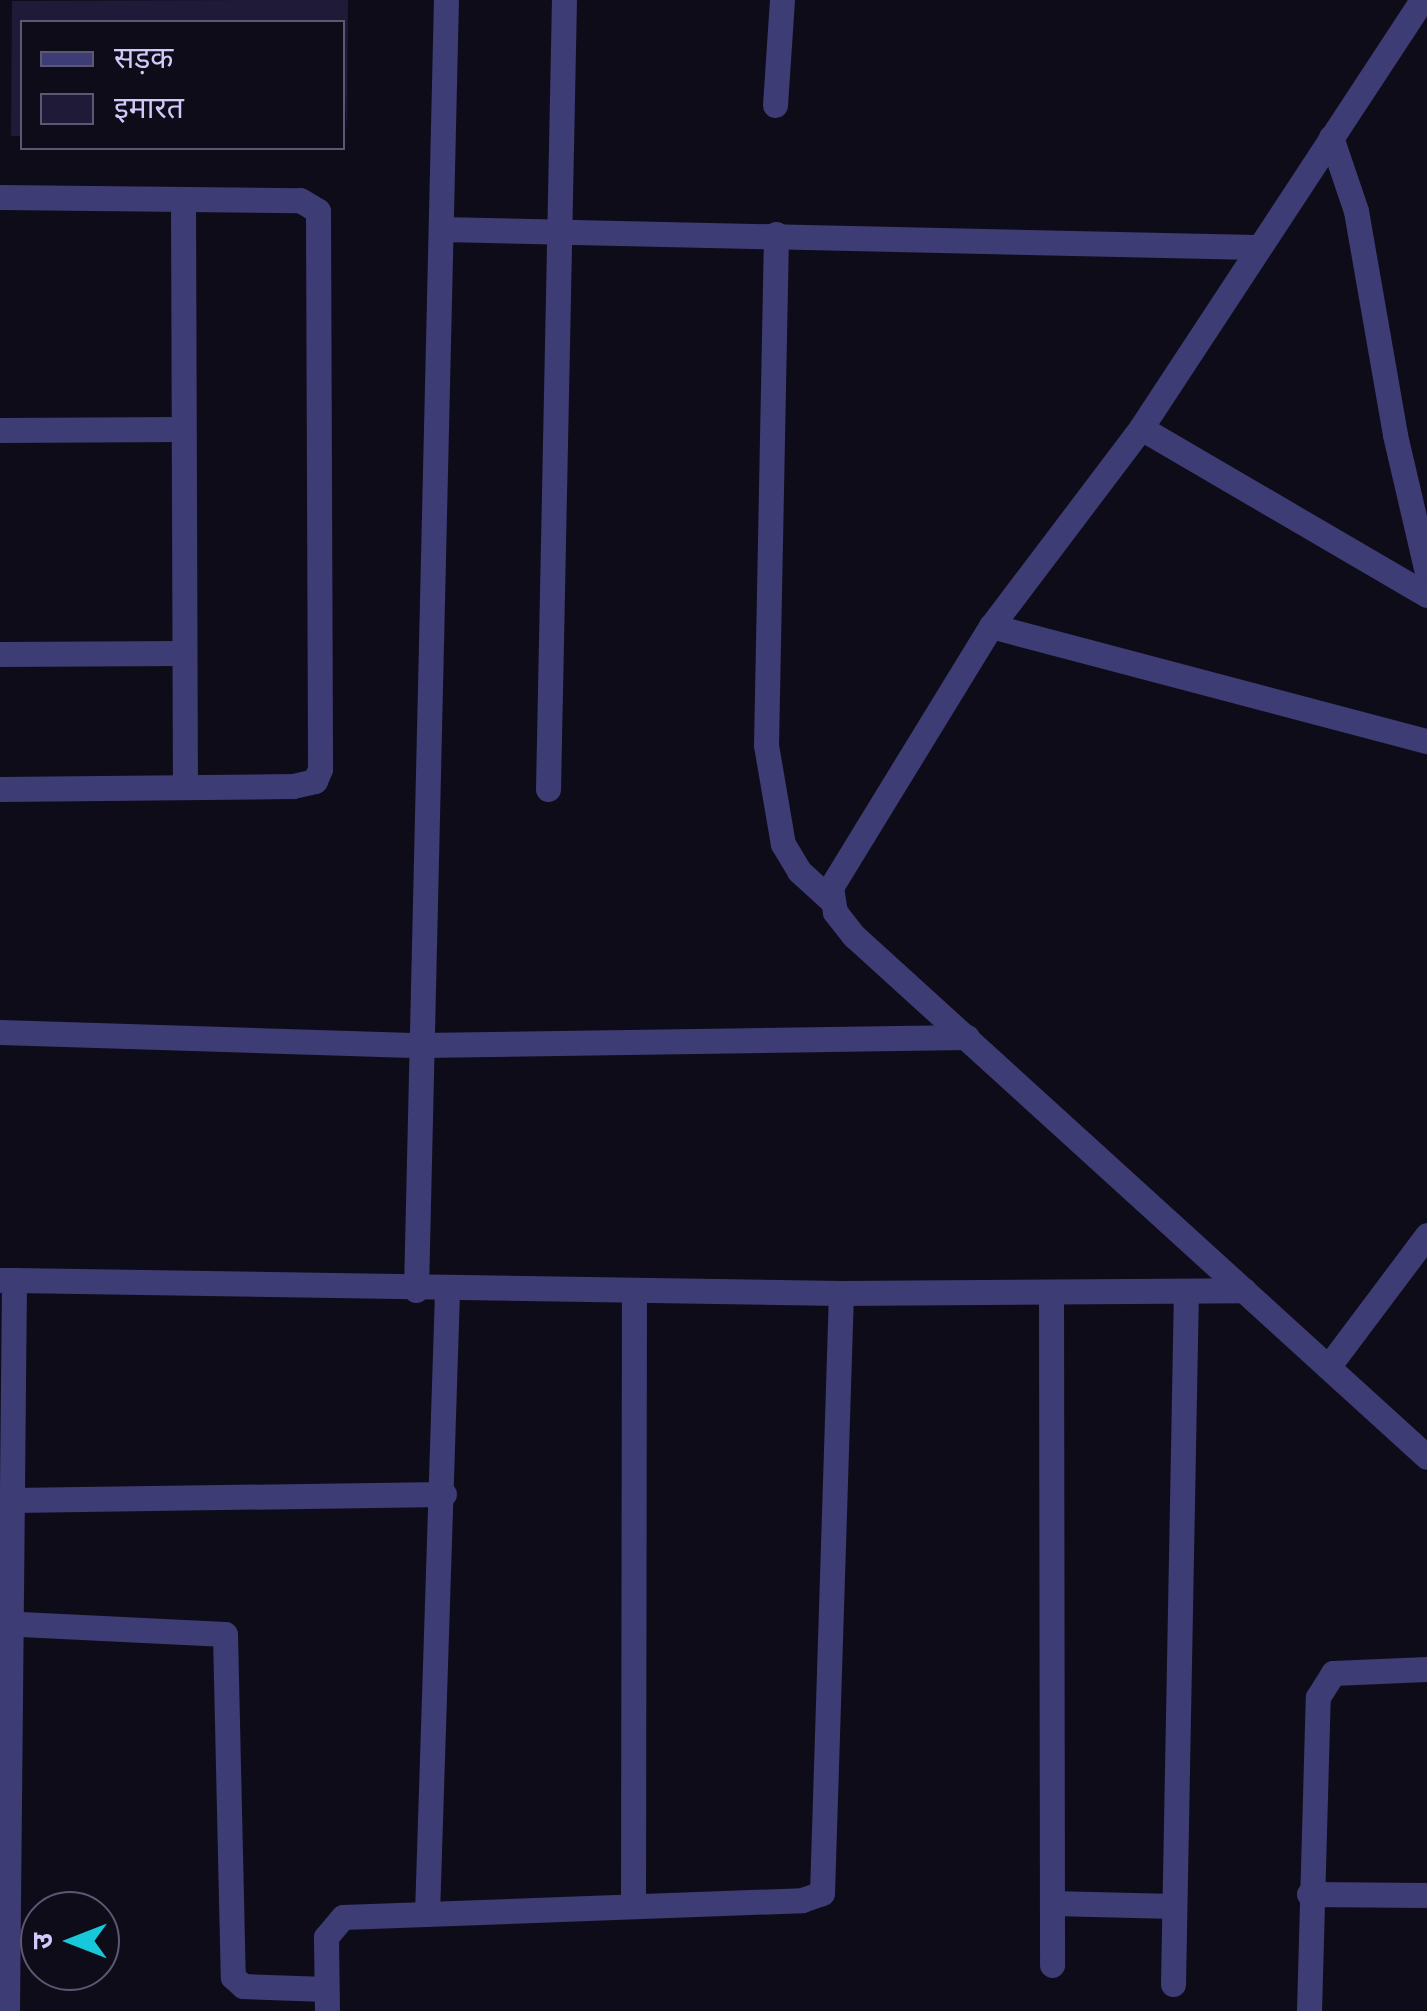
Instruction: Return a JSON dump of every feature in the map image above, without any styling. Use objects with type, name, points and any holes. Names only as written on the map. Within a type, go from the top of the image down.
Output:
[{"type":"street","points":[[416,1290],[446,0]]},
{"type":"street","points":[[548,789],[564,0]]},
{"type":"street","points":[[775,105],[782,0]]},
{"type":"street","points":[[832,901],[834,876],[991,626],[1141,428],[1254,247],[1422,0]]},
{"type":"street","points":[[1331,137],[1356,211],[1417,492],[1427,572]]},
{"type":"street","points":[[0,197],[312,204],[318,257],[318,775],[292,786],[0,789]]},
{"type":"street","points":[[183,199],[180,654],[185,787]]},
{"type":"street","points":[[441,230],[776,234],[1254,247]]},
{"type":"street","points":[[776,234],[766,744],[782,844],[799,872],[832,901],[854,936],[1427,1456]]},
{"type":"street","points":[[0,430],[181,428]]},
{"type":"street","points":[[1141,428],[1427,595]]},
{"type":"street","points":[[991,626],[1427,741]]},
{"type":"street","points":[[0,654],[180,654]]},
{"type":"street","points":[[0,1032],[420,1045],[967,1038]]},
{"type":"street","points":[[1328,1366],[1427,1235]]},
{"type":"street","points":[[7,2011],[5,1622],[12,1500],[7,1280],[416,1290],[1244,1290]]},
{"type":"street","points":[[428,1914],[444,1494],[447,1290]]},
{"type":"street","points":[[632,1905],[634,1290]]},
{"type":"street","points":[[1173,1984],[1186,1291]]},
{"type":"street","points":[[1051,1292],[1052,1965]]},
{"type":"street","points":[[5,1622],[225,1634],[232,1978],[243,1986],[327,2000],[326,1938],[343,1918],[802,1900],[826,1886],[841,1293]]},
{"type":"street","points":[[12,1500],[444,1494]]},
{"type":"street","points":[[1309,2011],[1309,1894],[1322,1686],[1342,1670],[1427,1669]]},
{"type":"street","points":[[1309,1894],[1427,1895]]},
{"type":"street","points":[[1052,1903],[1174,1906]]},
{"type":"building","points":[[348,0],[347,139],[345,20],[20,20],[20,136],[11,136],[12,1]]}]
